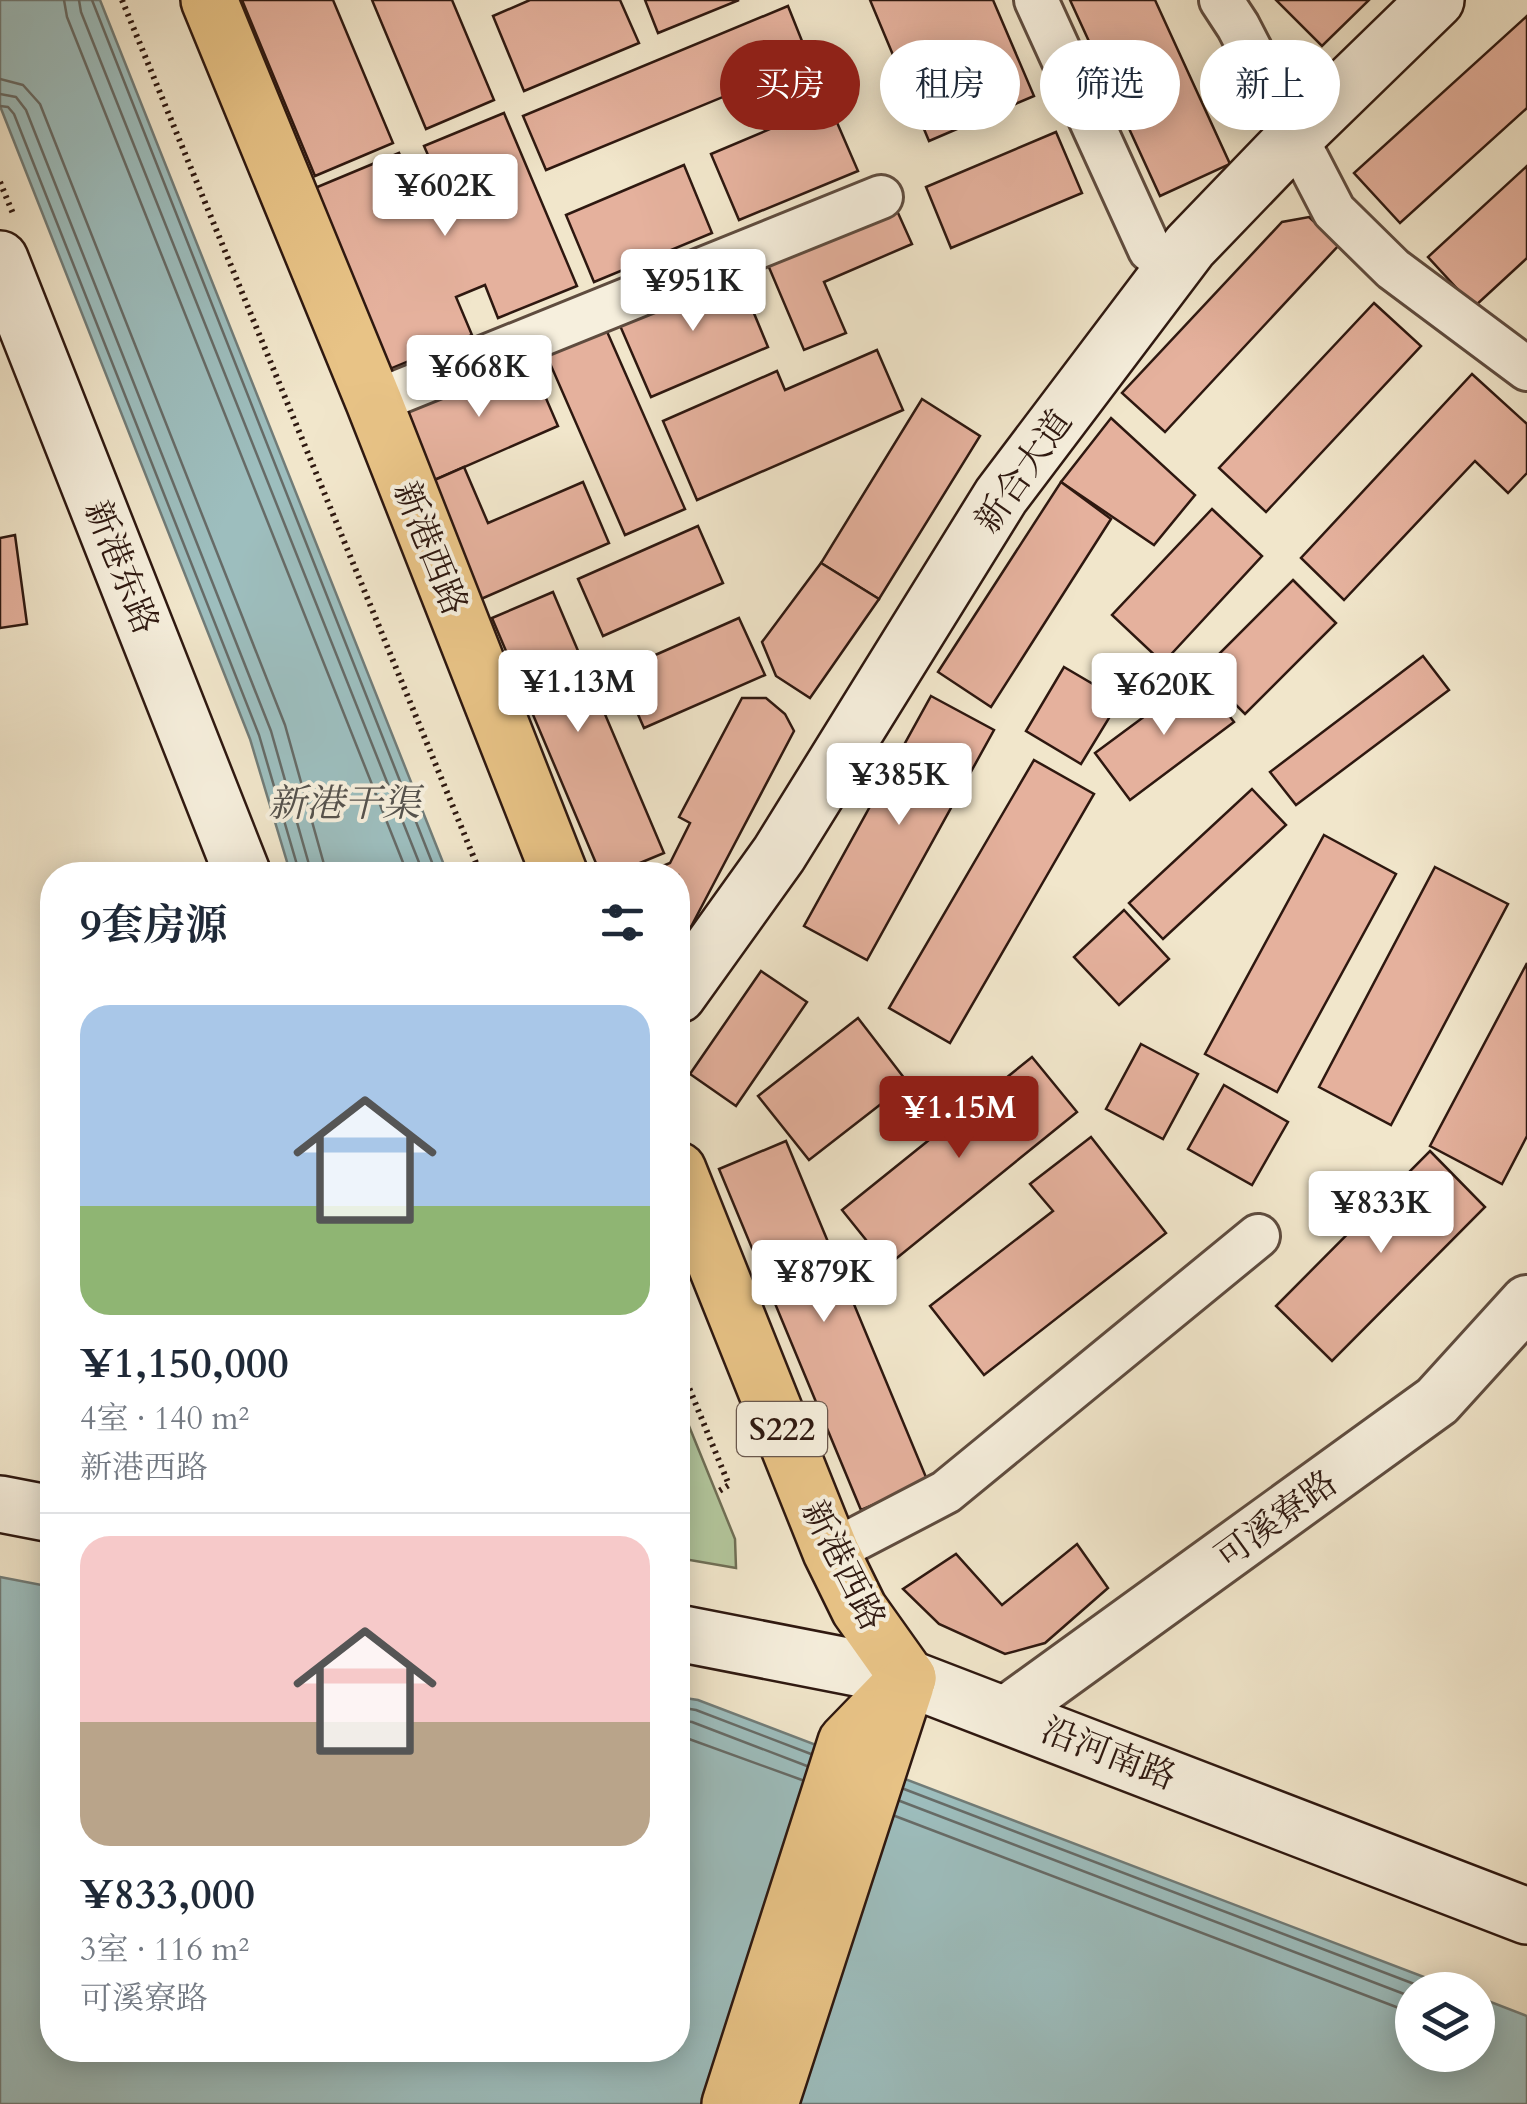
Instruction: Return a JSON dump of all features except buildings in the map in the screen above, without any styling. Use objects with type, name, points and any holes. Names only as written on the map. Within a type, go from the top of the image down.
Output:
[{"type":"main road","name":"新港西路","points":[[209,0],[374,402],[555,862]]},
{"type":"main road","name":"新合大道","points":[[690,979],[779,854],[1001,496],[1190,246],[1436,0]]},
{"type":"main road","name":"新港东路","points":[[0,260],[238,862]]},
{"type":"main road","name":"新港西路","points":[[690,1200],[831,1552],[859,1609],[908,1678]]},
{"type":"main road","points":[[0,1504],[40,1512]]},
{"type":"main road","name":"沿河南路","points":[[690,1636],[908,1678],[1527,1916]]},
{"type":"main road","points":[[730,2104],[846,1742],[908,1678]]},
{"type":"main road","points":[[770,2104],[908,1678]]},
{"type":"street","points":[[1036,0],[1150,250],[1174,268]]},
{"type":"street","points":[[1221,0],[1334,211],[1393,270],[1527,370]]},
{"type":"street","points":[[374,402],[881,197]]},
{"type":"street","points":[[831,1552],[946,1492],[1258,1236]]},
{"type":"street","name":"可溪寮路","points":[[1006,1713],[1437,1401],[1527,1302]]},
{"type":"path","points":[[122,0],[476,862]]},
{"type":"path","points":[[690,1391],[729,1485],[716,1494]]},
{"type":"green space","points":[[690,1428],[735,1539],[736,1568],[690,1560]]},
{"type":"water","name":"新港干渠","points":[[0,0],[100,0],[443,862],[287,862],[250,739],[0,106]]},
{"type":"water","points":[[0,1577],[40,1585],[40,2062],[690,2062],[690,1699],[1411,1972],[1395,1972],[1395,2072],[1495,2072],[1495,2004],[1527,2016],[1527,2104],[0,2104]]}]
